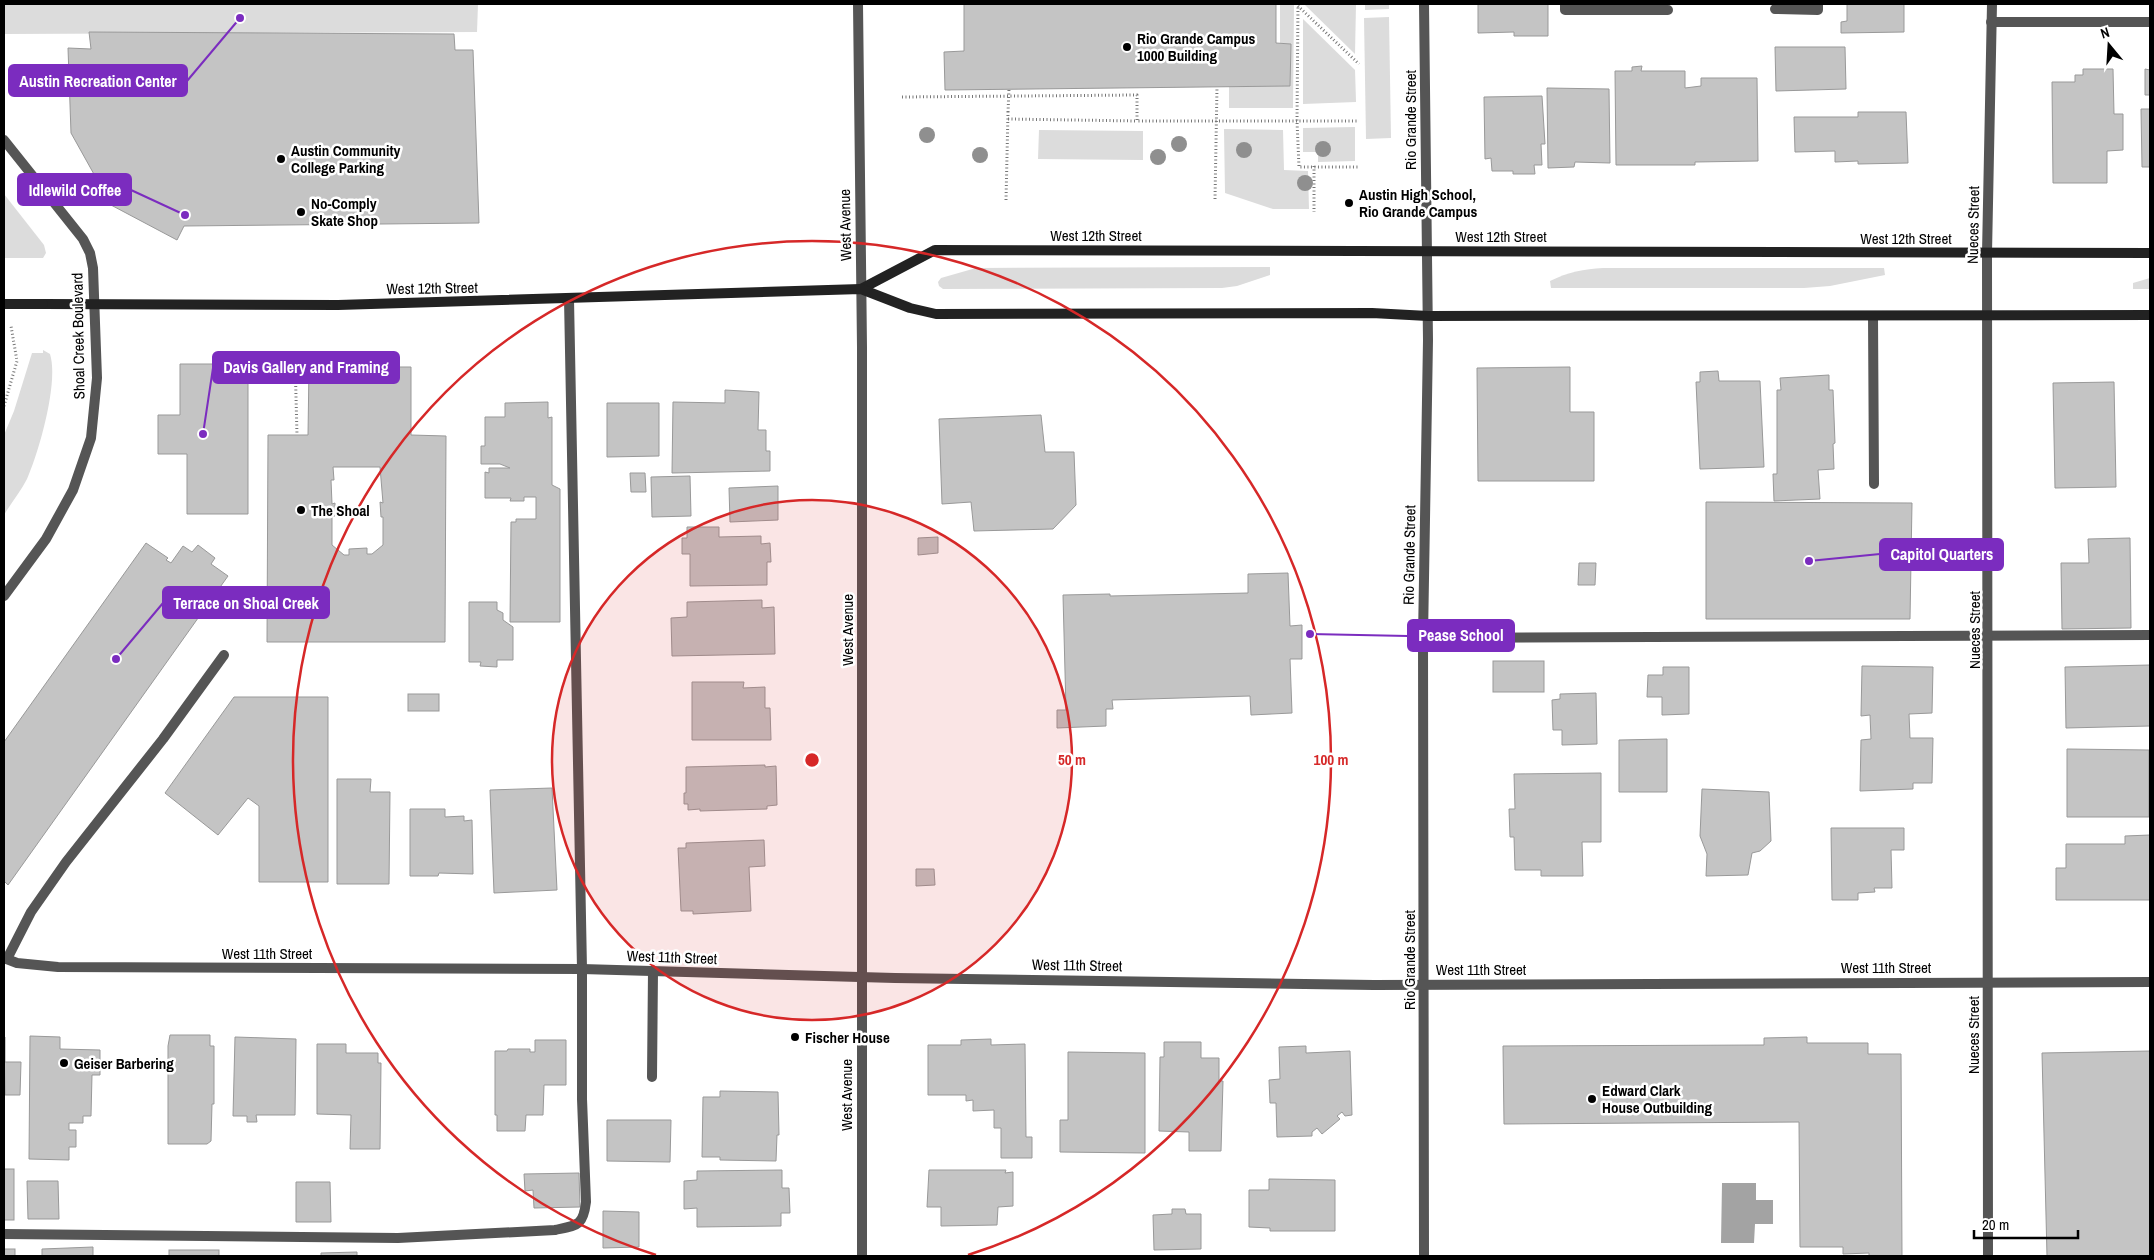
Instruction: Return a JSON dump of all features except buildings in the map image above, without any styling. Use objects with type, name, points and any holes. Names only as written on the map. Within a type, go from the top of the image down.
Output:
[{"type":"main road","name":"West 12th Street","points":[[861,289],[935,250],[2150,253]]},
{"type":"main road","name":"West 12th Street","points":[[4,304],[338,305],[861,289],[910,308],[936,314],[1372,313],[1428,316],[2150,315]]},
{"type":"street","name":"West Avenue","points":[[858,4],[861,289],[862,1256]]},
{"type":"street","name":"Rio Grande Street","points":[[1424,4],[1428,316],[1423,638],[1424,1256]]},
{"type":"street","points":[[1565,4],[1565,10],[1668,10]]},
{"type":"street","points":[[1775,9],[1818,10],[1818,4]]},
{"type":"street","name":"Nueces Street","points":[[1988,1256],[1989,634],[1987,253],[1992,4]]},
{"type":"street","points":[[1991,22],[2150,22]]},
{"type":"street","name":"Shoal Creek Boulevard","points":[[4,140],[83,239],[90,253],[93,268],[97,378],[91,438],[73,490],[46,539],[4,596]]},
{"type":"street","points":[[4,1234],[398,1238],[556,1230],[576,1226],[584,1218],[586,1202],[582,1099],[582,970],[569,299]]},
{"type":"street","points":[[1873,316],[1874,484]]},
{"type":"street","points":[[1423,638],[1989,634],[2150,635]]},
{"type":"street","points":[[5,958],[31,912],[66,862],[163,739],[224,655]]},
{"type":"street","name":"West 11th Street","points":[[5,958],[16,963],[58,967],[582,970],[861,977],[1424,984],[2150,982]]},
{"type":"street","points":[[652,1077],[653,971]]},
{"type":"path","points":[[1298,5],[1359,64]]},
{"type":"path","points":[[1298,5],[1297,121],[1299,167],[1359,167]]},
{"type":"path","points":[[1215,199],[1217,87]]},
{"type":"path","points":[[1006,200],[1009,89]]},
{"type":"path","points":[[902,97],[1136,95],[1137,121]]},
{"type":"path","points":[[1008,119],[1359,121]]},
{"type":"path","points":[[1314,166],[1314,212]]},
{"type":"path","points":[[4,406],[17,361],[10,320]]},
{"type":"path","points":[[295,358],[297,435]]},
{"type":"shaded area","points":[[4,4],[478,4],[477,32],[4,34]]},
{"type":"shaded area","points":[[1280,4],[1294,4],[1293,108],[1229,108],[1229,87],[1290,86],[1291,44],[1280,43]]},
{"type":"shaded area","points":[[1304,4],[1356,4],[1355,54]]},
{"type":"shaded area","points":[[1365,4],[1389,4],[1389,9],[1365,10]]},
{"type":"shaded area","points":[[1389,17],[1391,138],[1366,139],[1364,18]]},
{"type":"shaded area","points":[[1303,19],[1355,70],[1356,102],[1303,104]]},
{"type":"shaded area","points":[[1355,127],[1355,161],[1318,162],[1318,152],[1303,152],[1303,128]]},
{"type":"shaded area","points":[[1224,129],[1283,130],[1284,170],[1308,171],[1309,209],[1273,209],[1225,193]]},
{"type":"shaded area","points":[[1039,130],[1143,131],[1143,160],[1038,159]]},
{"type":"shaded area","points":[[4,194],[44,245],[46,253],[43,258],[4,258]]},
{"type":"shaded area","points":[[1270,267],[1270,275],[1237,286],[1222,288],[943,289],[939,286],[938,282],[941,278],[976,268]]},
{"type":"shaded area","points":[[1603,268],[1884,268],[1885,275],[1830,286],[1804,288],[1551,288],[1550,281],[1563,275]]},
{"type":"shaded area","points":[[2150,278],[2150,289],[2133,289],[2133,283]]},
{"type":"shaded area","points":[[43,350],[50,354],[52,382],[42,435],[27,479],[4,515],[4,435],[14,411],[32,353],[43,353]]},
{"type":"shaded area","points":[[1722,1183],[1756,1183],[1756,1200],[1773,1200],[1773,1224],[1755,1224],[1754,1243],[1721,1243]]},
{"type":"place","name":"Austin Recreation Center","points":[[240,18]]},
{"type":"place","name":"Rio Grande Campus 1000 Building","points":[[1127,47]]},
{"type":"place","name":"Austin Community College Parking","points":[[281,159]]},
{"type":"place","name":"Austin High School, Rio Grande Campus","points":[[1349,203]]},
{"type":"place","name":"No-Comply Skate Shop","points":[[301,212]]},
{"type":"place","name":"Idlewild Coffee","points":[[185,215]]},
{"type":"place","name":"Davis Gallery and Framing","points":[[203,434]]},
{"type":"place","name":"The Shoal","points":[[301,510]]},
{"type":"place","name":"Capitol Quarters","points":[[1809,561]]},
{"type":"place","name":"Pease School","points":[[1310,634]]},
{"type":"place","name":"Terrace on Shoal Creek","points":[[116,659]]},
{"type":"place","name":"Fischer House","points":[[795,1037]]},
{"type":"place","name":"Geiser Barbering","points":[[64,1063]]},
{"type":"place","name":"Edward Clark House Outbuilding","points":[[1592,1099]]}]
